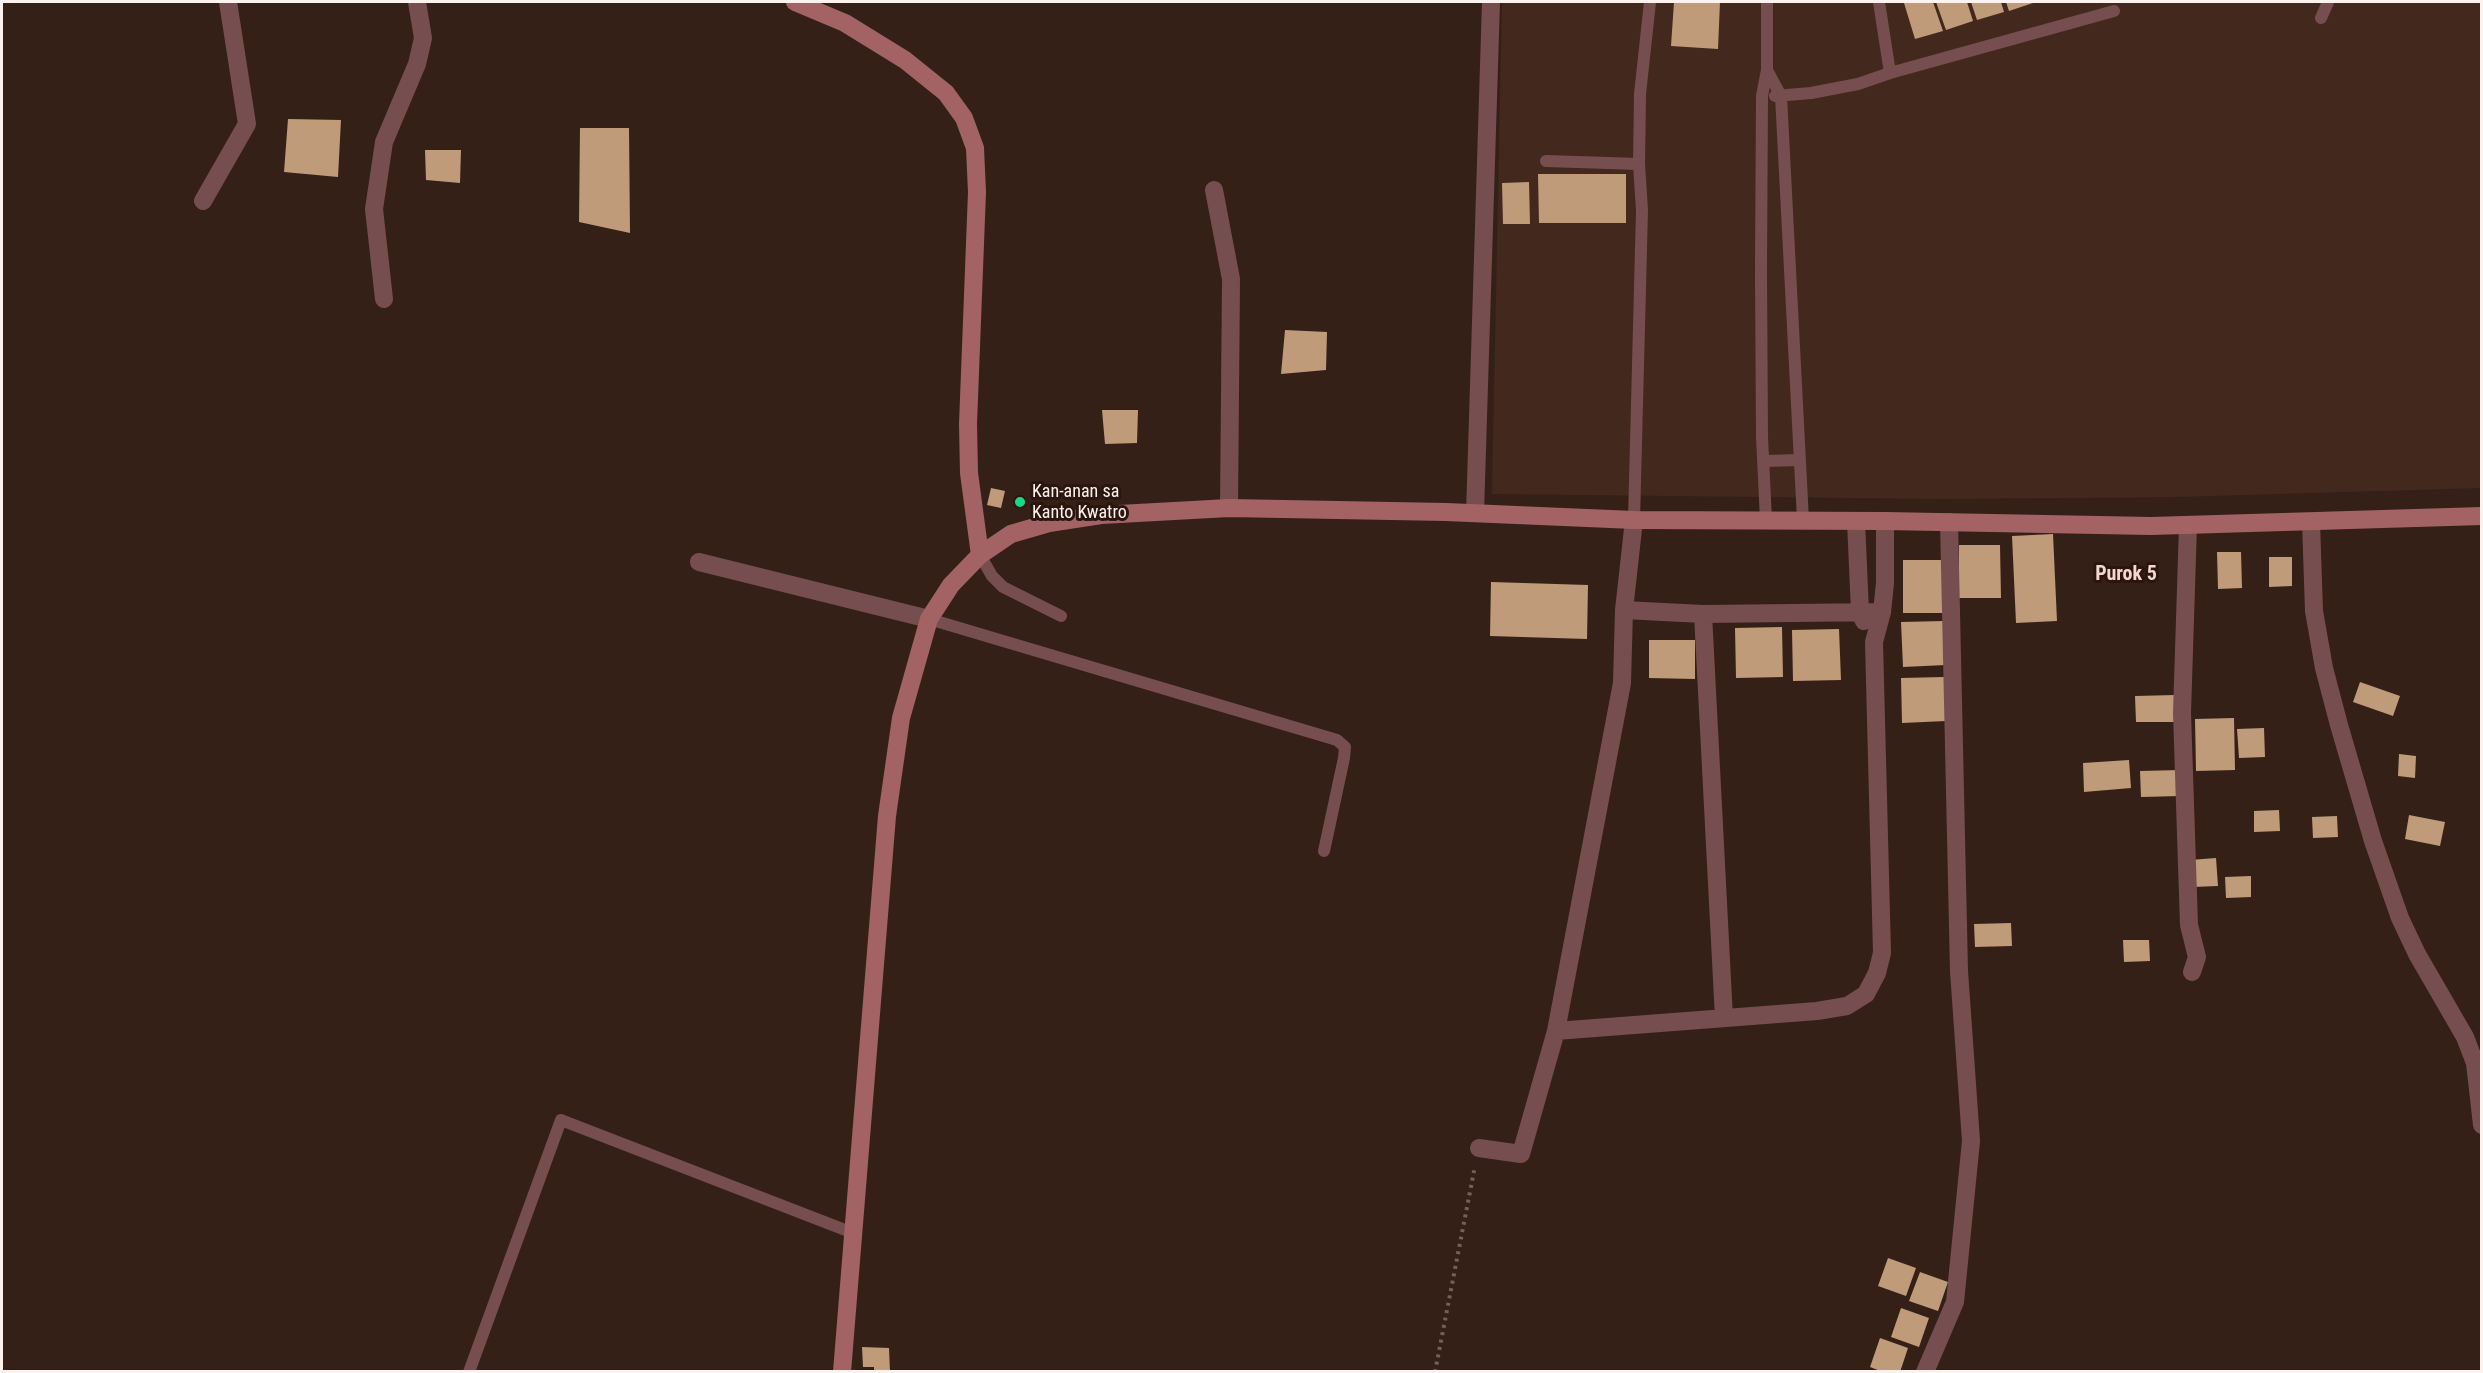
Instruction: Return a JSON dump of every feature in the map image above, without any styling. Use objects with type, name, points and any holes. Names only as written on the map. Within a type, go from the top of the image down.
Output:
[{"type":"street","points":[[203,201],[247,124],[228,2]]},
{"type":"street","points":[[384,299],[374,209],[384,142],[417,64],[423,39],[417,2]]},
{"type":"street","points":[[795,2],[845,23],[904,60],[946,93],[964,118],[975,148],[977,192],[968,424],[969,473],[980,555]]},
{"type":"street","points":[[1475,513],[1491,2]]},
{"type":"street","points":[[1214,190],[1231,279],[1229,508]]},
{"type":"street","points":[[842,1371],[886,816],[901,718],[929,619],[951,585],[980,555],[1011,534],[1048,523],[1101,515],[1229,508],[1475,513],[1634,520],[2188,525],[2481,516]]},
{"type":"street","points":[[1479,1148],[1521,1154],[1556,1031],[1622,683],[1624,610],[1634,520]]},
{"type":"street","points":[[1856,521],[1860,612],[1874,642]]},
{"type":"street","points":[[1556,1031],[1817,1011],[1847,1006],[1866,994],[1877,973],[1882,953],[1874,642],[1882,612],[1885,582],[1885,521]]},
{"type":"street","points":[[1925,1371],[1955,1302],[1971,1141],[1959,970],[1949,522]]},
{"type":"street","points":[[2311,522],[2314,611],[2324,668],[2373,841],[2400,918],[2417,954],[2478,1064],[2481,1125]]},
{"type":"street","points":[[2188,525],[2182,714],[2189,925],[2197,957],[2192,972]]},
{"type":"street","points":[[699,562],[929,619]]},
{"type":"street","points":[[1624,610],[1703,614],[1882,612]]},
{"type":"street","points":[[1703,614],[1725,1018]]},
{"type":"lane","points":[[1634,520],[1642,210],[1639,164],[1640,94],[1650,2]]},
{"type":"lane","points":[[1766,520],[1762,404],[1762,96],[1767,70],[1767,2]]},
{"type":"lane","points":[[1879,2],[1890,73]]},
{"type":"lane","points":[[2321,18],[2328,2]]},
{"type":"lane","points":[[1762,96],[1839,89],[2114,11]]},
{"type":"lane","points":[[1767,70],[1781,96],[1803,520]]},
{"type":"lane","points":[[1546,161],[1639,164]]},
{"type":"lane","points":[[1765,461],[1800,459]]},
{"type":"lane","points":[[980,555],[992,576],[1003,587],[1061,616]]},
{"type":"lane","points":[[929,619],[1337,740],[1345,747],[1344,758],[1324,850]]},
{"type":"lane","points":[[469,1371],[561,1120],[853,1233]]},
{"type":"path","points":[[1434,1371],[1479,1148]]},
{"type":"shaded area","points":[[1502,2],[2481,2],[2481,488],[2178,497],[1944,499],[1492,494]]},
{"type":"building","points":[[1674,2],[1720,2],[1718,49],[1671,46]]},
{"type":"building","points":[[1933,2],[1943,31],[1915,39],[1904,3]]},
{"type":"building","points":[[1936,2],[1967,2],[1973,21],[1946,30]]},
{"type":"building","points":[[1971,2],[2001,2],[2004,12],[1977,20]]},
{"type":"building","points":[[2006,2],[2036,2],[2009,11]]},
{"type":"building","points":[[288,119],[341,120],[338,177],[284,172]]},
{"type":"building","points":[[580,128],[629,128],[630,233],[579,222]]},
{"type":"building","points":[[425,150],[461,150],[460,183],[426,180]]},
{"type":"building","points":[[1538,174],[1626,174],[1626,223],[1539,223]]},
{"type":"building","points":[[1529,182],[1530,224],[1503,224],[1502,183]]},
{"type":"building","points":[[1285,330],[1327,332],[1326,370],[1281,374]]},
{"type":"building","points":[[1102,410],[1138,410],[1137,443],[1105,444]]},
{"type":"building","points":[[991,488],[1005,491],[1001,508],[987,505]]},
{"type":"building","points":[[2053,534],[2057,621],[2016,623],[2012,536]]},
{"type":"building","points":[[1959,545],[2000,545],[2001,598],[1959,598]]},
{"type":"building","points":[[2217,552],[2241,552],[2242,588],[2218,589]]},
{"type":"building","points":[[2269,557],[2292,557],[2292,586],[2269,587]]},
{"type":"building","points":[[1903,560],[1944,560],[1944,613],[1903,613]]},
{"type":"building","points":[[1491,582],[1588,585],[1587,639],[1490,636]]},
{"type":"building","points":[[1944,621],[1946,665],[1903,667],[1901,622]]},
{"type":"building","points":[[1782,627],[1783,677],[1736,678],[1735,628]]},
{"type":"building","points":[[1839,629],[1841,680],[1793,681],[1792,630]]},
{"type":"building","points":[[1649,640],[1695,640],[1695,679],[1649,678]]},
{"type":"building","points":[[1944,677],[1946,721],[1902,723],[1901,678]]},
{"type":"building","points":[[2360,682],[2400,696],[2393,716],[2353,702]]},
{"type":"building","points":[[2175,695],[2176,722],[2136,722],[2135,696]]},
{"type":"building","points":[[2234,718],[2235,770],[2196,771],[2195,719]]},
{"type":"building","points":[[2264,728],[2265,757],[2239,758],[2237,729]]},
{"type":"building","points":[[2399,754],[2416,756],[2415,778],[2398,776]]},
{"type":"building","points":[[2129,760],[2131,788],[2084,792],[2083,763]]},
{"type":"building","points":[[2180,770],[2181,796],[2141,797],[2140,771]]},
{"type":"building","points":[[2279,810],[2280,831],[2254,832],[2254,811]]},
{"type":"building","points":[[2409,815],[2445,822],[2440,846],[2405,839]]},
{"type":"building","points":[[2337,816],[2338,837],[2313,838],[2312,817]]},
{"type":"building","points":[[2216,858],[2218,886],[2192,887],[2190,860]]},
{"type":"building","points":[[2251,876],[2251,897],[2226,898],[2225,877]]},
{"type":"building","points":[[2011,923],[2012,946],[1975,947],[1974,924]]},
{"type":"building","points":[[2123,940],[2149,940],[2150,961],[2124,962]]},
{"type":"building","points":[[1888,1258],[1916,1268],[1906,1296],[1878,1286]]},
{"type":"building","points":[[1920,1272],[1948,1282],[1938,1311],[1909,1301]]},
{"type":"building","points":[[1901,1308],[1929,1318],[1919,1347],[1891,1337]]},
{"type":"building","points":[[1880,1338],[1908,1348],[1900,1372],[1883,1372],[1870,1367]]},
{"type":"building","points":[[862,1347],[889,1348],[890,1372],[874,1372],[874,1367],[863,1367]]},
{"type":"place","name":"Kan-anan sa Kanto Kwatro","points":[[1020,502]]},
{"type":"district","name":"Purok 5","points":[[2126,575]]}]
